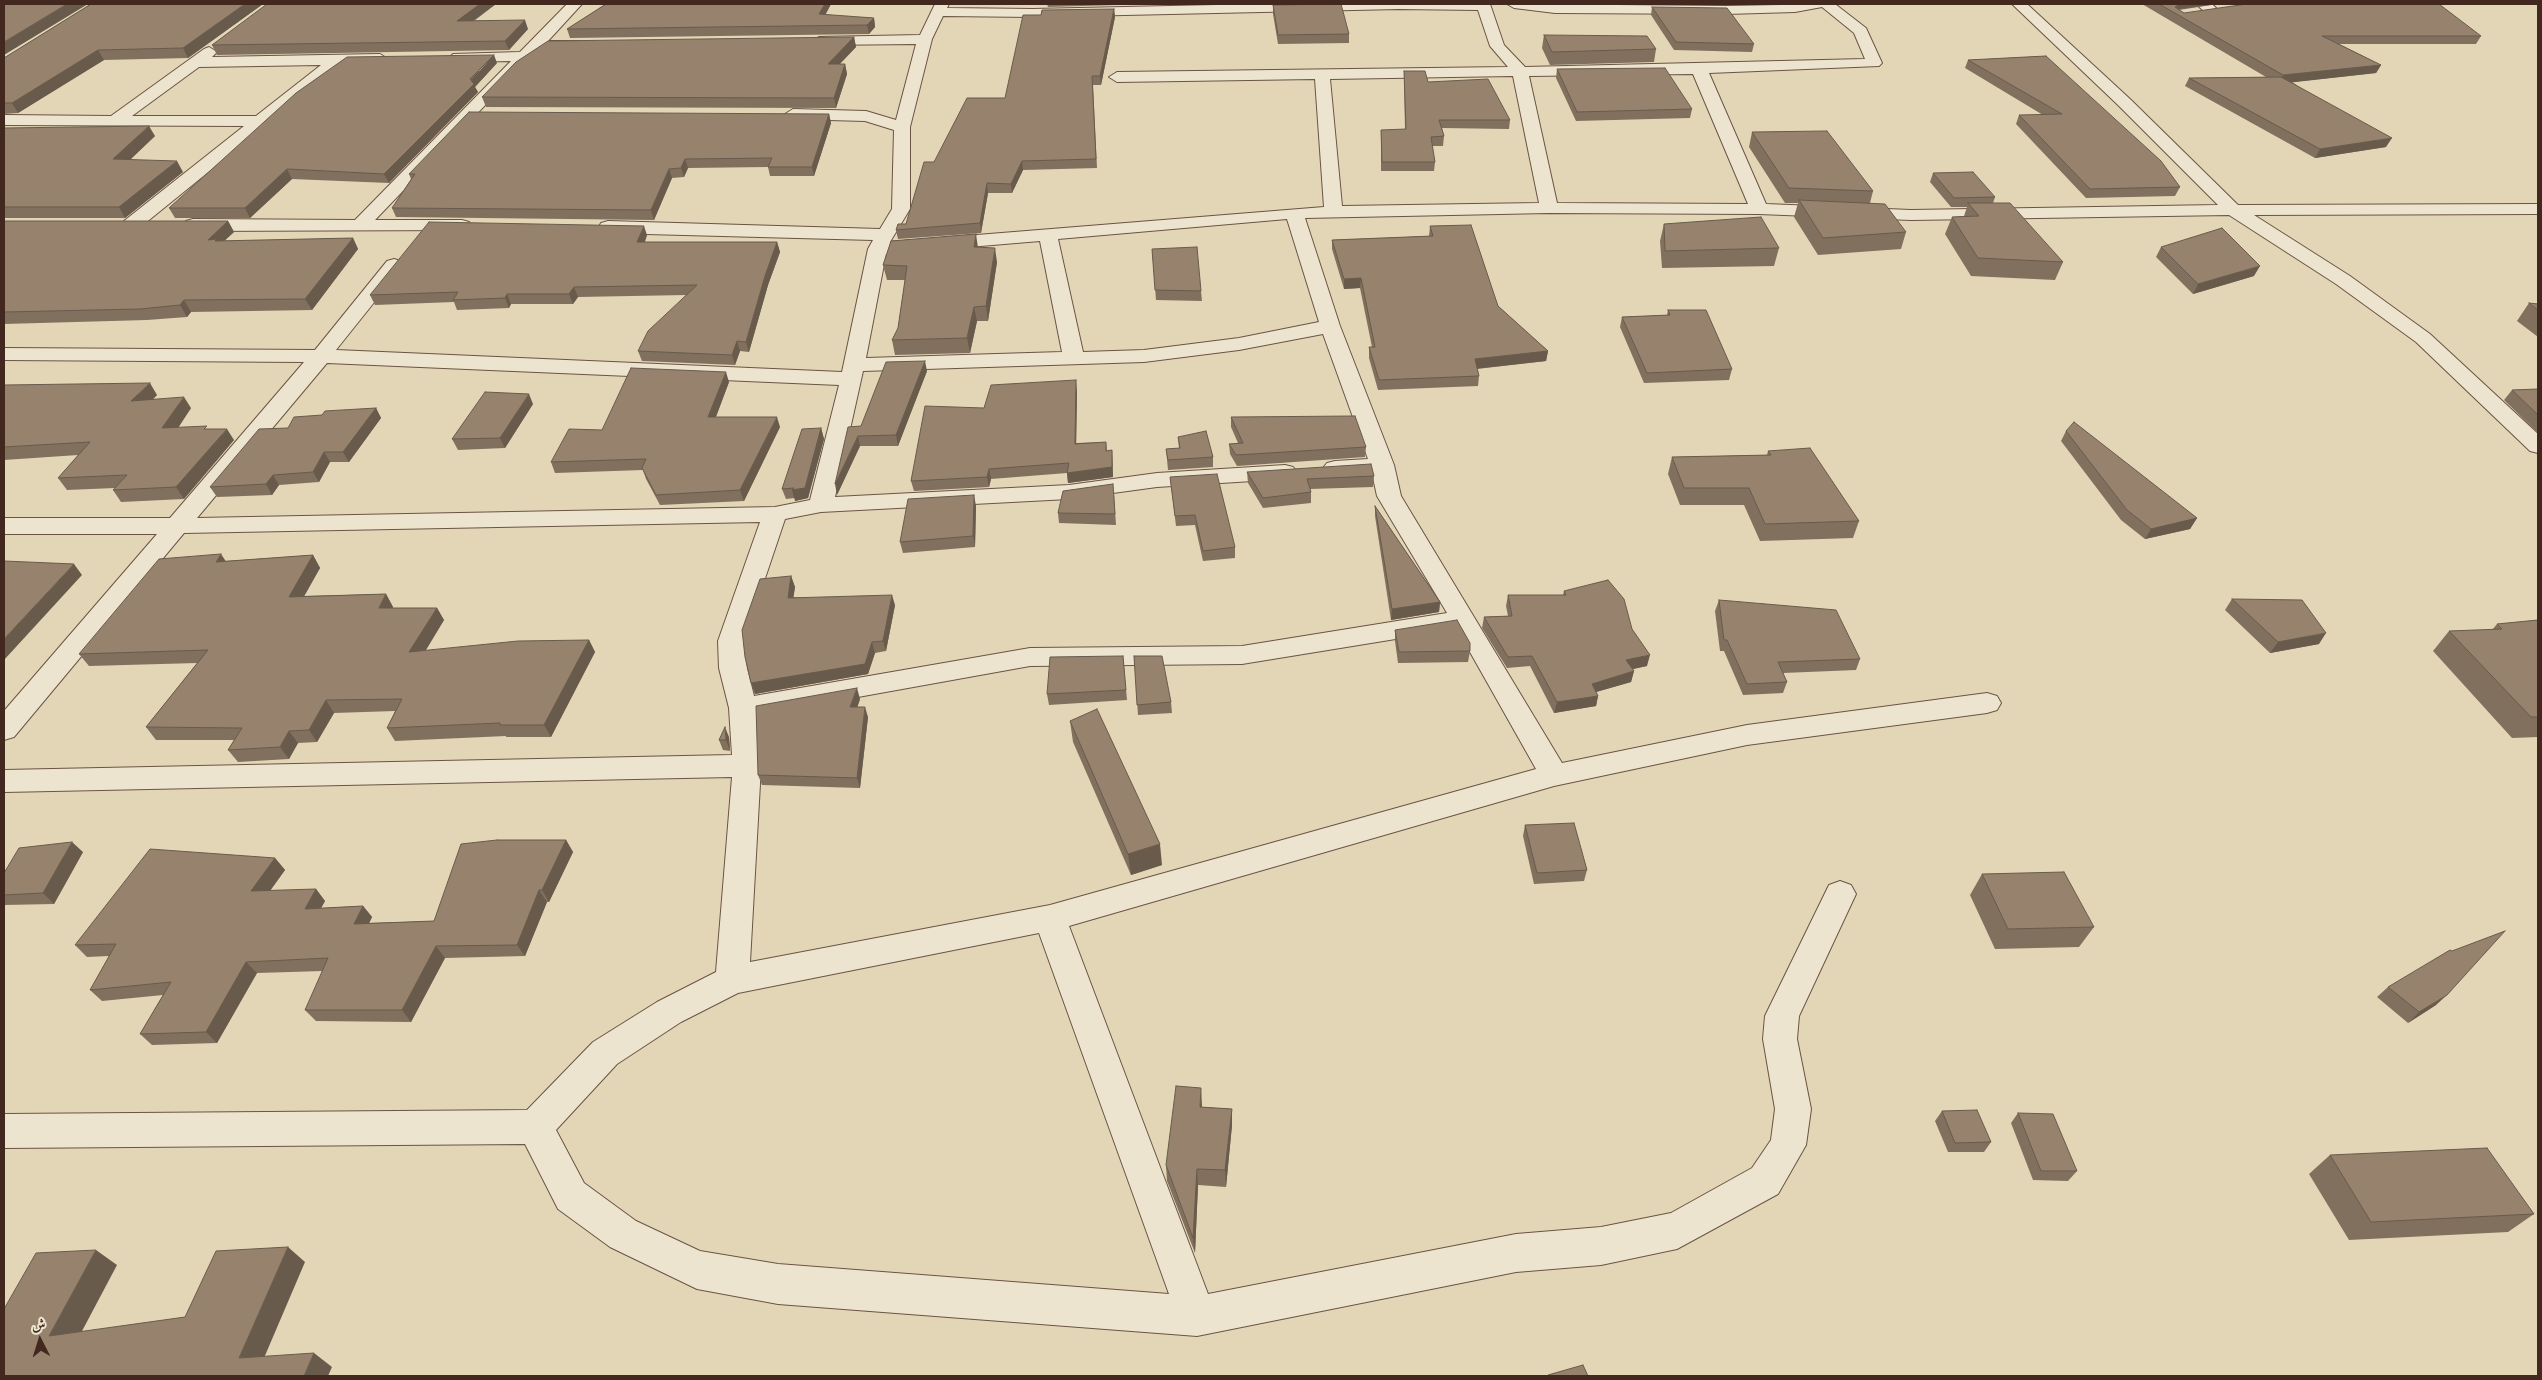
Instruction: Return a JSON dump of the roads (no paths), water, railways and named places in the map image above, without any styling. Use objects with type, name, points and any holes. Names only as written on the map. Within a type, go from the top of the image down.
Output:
[{"type":"street","points":[[361,224],[575,4]]},
{"type":"street","points":[[1514,4],[1555,9],[1726,10],[1795,8],[1817,4]]},
{"type":"street","points":[[1117,77],[1699,69],[1874,63],[1861,31],[1827,4]]},
{"type":"street","points":[[2019,4],[2124,102],[2233,210],[2343,280],[2423,338],[2538,446]]},
{"type":"street","points":[[821,505],[882,242],[901,209],[902,127],[925,39],[940,8],[1033,13],[1248,6],[1483,5],[1497,46],[1520,72],[1549,208]]},
{"type":"street","points":[[2203,9],[2230,8]]},
{"type":"street","points":[[802,42],[925,39]]},
{"type":"street","points":[[117,119],[218,45]]},
{"type":"street","points":[[446,58],[593,45]]},
{"type":"street","points":[[195,62],[396,58]]},
{"type":"street","points":[[131,224],[263,121],[337,60]]},
{"type":"street","points":[[1699,69],[1759,209]]},
{"type":"street","points":[[1322,74],[1333,212]]},
{"type":"street","points":[[468,114],[487,114]]},
{"type":"street","points":[[774,114],[866,116],[902,127]]},
{"type":"street","points":[[4,120],[263,121]]},
{"type":"street","points":[[595,227],[882,242],[1048,235],[1294,213],[1333,212],[1549,208],[1759,209],[1911,215],[2233,210],[2538,209]]},
{"type":"street","points":[[1294,213],[1330,326],[1382,465],[1388,496],[1464,619],[1554,775]]},
{"type":"street","points":[[111,225],[361,224],[476,226]]},
{"type":"street","points":[[4,730],[321,356],[427,225]]},
{"type":"street","points":[[1048,235],[1074,358]]},
{"type":"street","points":[[4,354],[321,356],[853,372],[1074,358],[1144,356],[1229,346],[1330,326]]},
{"type":"street","points":[[4,526],[175,526],[775,514],[821,505],[1068,492],[1156,480],[1382,465]]},
{"type":"street","points":[[732,980],[747,766],[743,708],[733,668],[731,641],[775,514]]},
{"type":"street","points":[[743,708],[1030,657],[1242,655],[1464,619]]},
{"type":"street","points":[[4,1131],[535,1127],[605,1053],[669,1012],[732,980],[1050,918],[1554,775],[1747,735],[1987,703]]},
{"type":"street","points":[[4,781],[747,766]]},
{"type":"street","points":[[535,1127],[571,1196],[623,1234],[697,1270],[778,1284],[1197,1316],[1516,1253],[1601,1246],[1677,1230],[1766,1181],[1788,1145],[1793,1109],[1780,1039],[1782,1016],[1840,894]]},
{"type":"street","points":[[1050,918],[1197,1316]]}]
